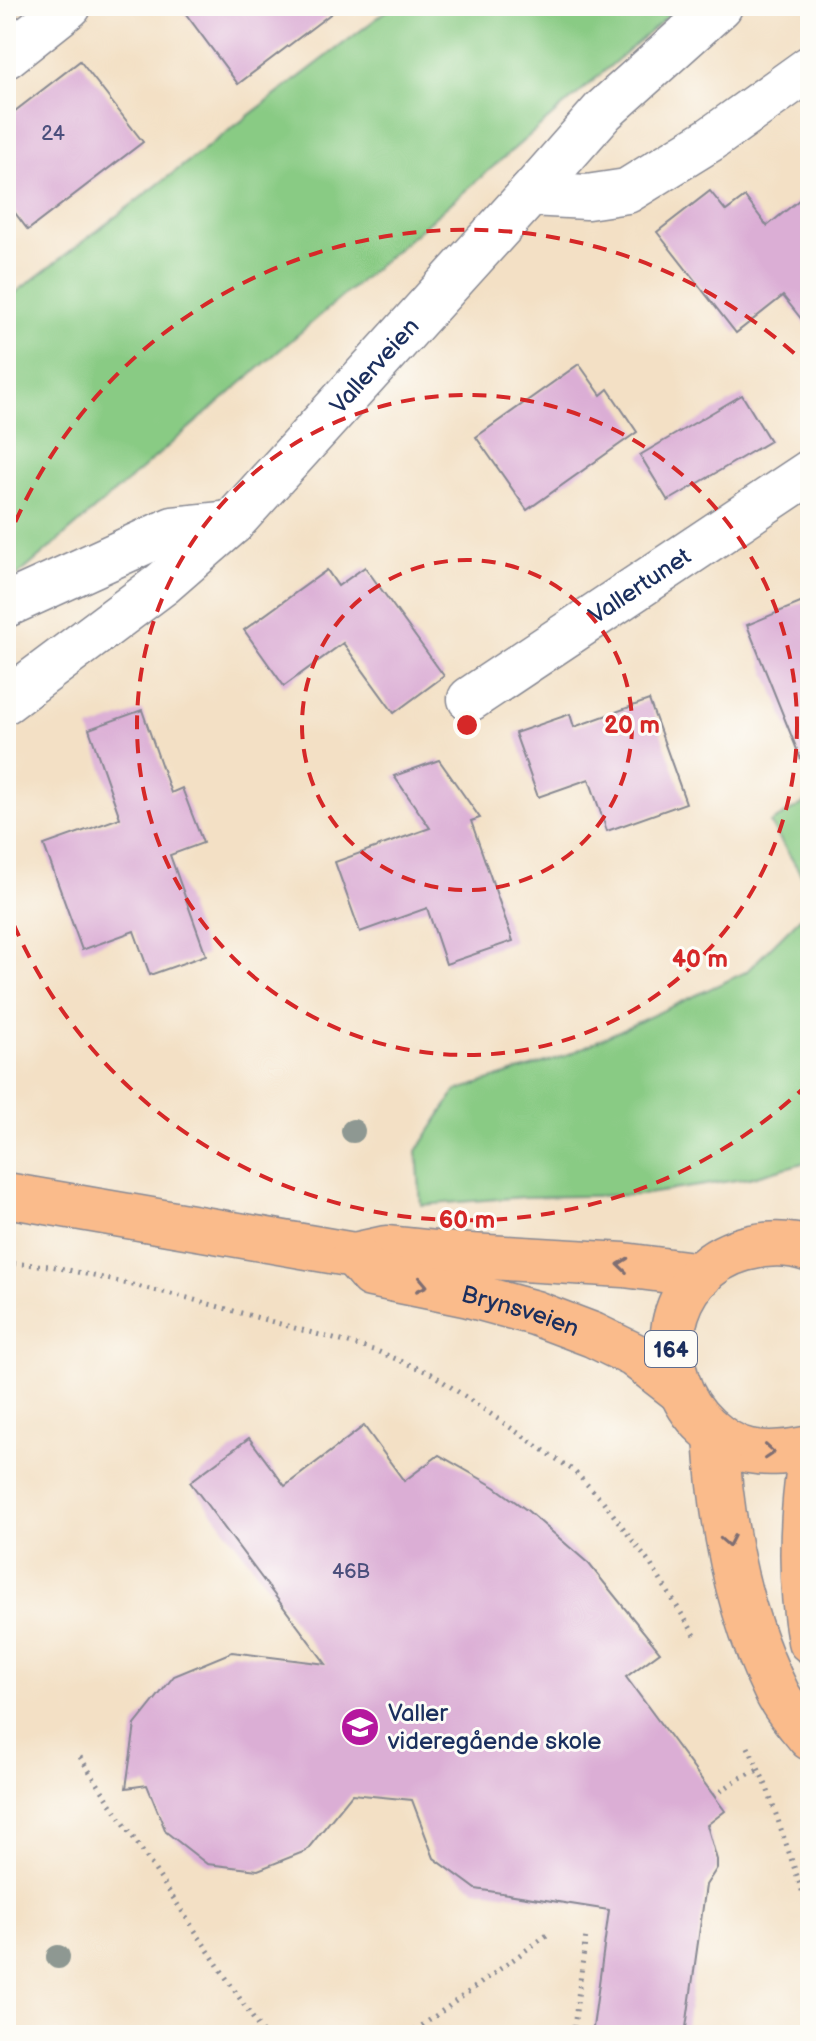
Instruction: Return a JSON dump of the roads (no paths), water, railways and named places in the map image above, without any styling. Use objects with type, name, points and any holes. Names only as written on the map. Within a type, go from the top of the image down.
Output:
[{"type":"main road","name":"Brynsveien","points":[[6,1195],[354,1255],[386,1248],[624,1265],[701,1275]]},
{"type":"main road","name":"164","points":[[810,1250],[797,1245],[762,1244],[729,1254],[701,1275],[682,1299],[672,1329],[671,1360],[679,1390],[694,1415],[716,1436],[746,1450],[779,1454],[810,1448]]},
{"type":"main road","name":"Brynsveien","points":[[354,1255],[371,1275],[469,1295],[535,1313],[593,1335],[634,1355],[679,1390]]},
{"type":"main road","points":[[716,1436],[719,1493],[725,1527],[752,1631],[778,1696],[810,1738]]},
{"type":"main road","points":[[810,1459],[802,1562],[810,1641]]},
{"type":"street","points":[[6,56],[69,6]]},
{"type":"street","name":"Vallerveien","points":[[6,701],[162,584],[232,523],[603,111],[720,6]]},
{"type":"street","points":[[530,194],[587,197],[627,191],[711,139],[810,68]]},
{"type":"street","name":"Vallertunet","points":[[470,699],[810,472]]},
{"type":"street","points":[[6,605],[173,529],[232,523]]},
{"type":"place","name":"Valler videregående skole","points":[[360,1727]]}]
